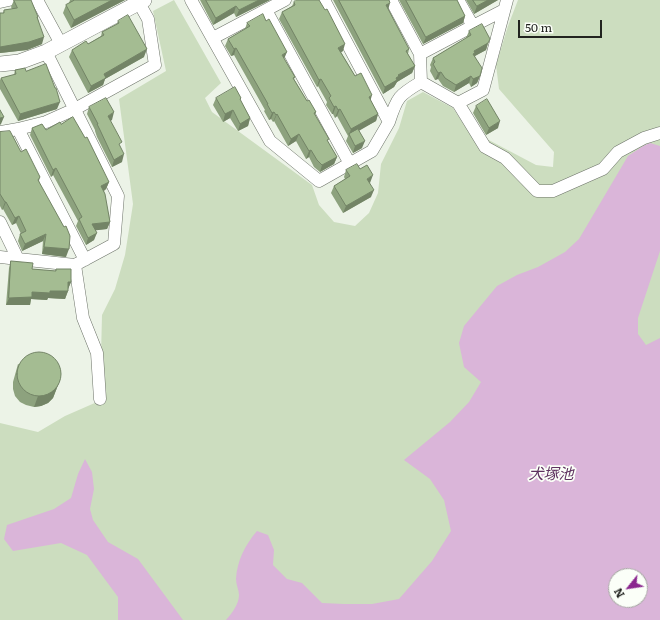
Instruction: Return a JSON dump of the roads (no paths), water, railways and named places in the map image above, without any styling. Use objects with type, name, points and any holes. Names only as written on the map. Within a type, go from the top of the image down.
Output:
[{"type":"street","points":[[0,2],[9,0]]},
{"type":"street","points":[[37,0],[61,44]]},
{"type":"street","points":[[191,0],[270,141],[319,181],[372,151],[389,122],[402,93],[421,82]]},
{"type":"street","points":[[213,38],[285,0]]},
{"type":"street","points":[[324,0],[389,122]]},
{"type":"street","points":[[391,0],[420,54],[421,82]]},
{"type":"street","points":[[458,0],[473,26]]},
{"type":"street","points":[[0,64],[20,62],[46,52],[142,1],[148,19],[155,65],[75,109],[46,122],[0,132]]},
{"type":"street","points":[[420,54],[473,26],[505,5]]},
{"type":"street","points":[[458,103],[483,90],[505,5]]},
{"type":"street","points":[[266,10],[350,164]]},
{"type":"street","points":[[0,257],[80,263],[114,244],[118,196],[46,52]]},
{"type":"street","points":[[421,82],[458,103],[485,146],[505,158],[537,191],[553,191],[603,168],[618,152],[644,138],[660,133]]},
{"type":"street","points":[[18,129],[80,263],[83,318],[97,353],[100,399]]},
{"type":"street","points":[[0,222],[18,259]]},
{"type":"water","name":"犬塚池","points":[[650,143],[660,146],[660,251],[638,318],[638,334],[646,345],[660,338],[660,620],[226,620],[235,608],[239,598],[236,579],[240,560],[245,548],[257,531],[268,535],[274,550],[273,565],[287,579],[302,583],[322,603],[372,604],[399,599],[432,561],[451,531],[444,500],[430,479],[404,460],[450,422],[469,402],[481,382],[464,367],[459,343],[464,326],[497,286],[517,275],[538,267],[565,252],[579,239],[628,156]]},
{"type":"water","points":[[85,459],[92,472],[94,489],[90,509],[93,520],[108,542],[138,559],[183,620],[118,620],[118,597],[87,555],[61,543],[13,551],[4,539],[7,525],[54,509],[71,498],[78,474]]}]
